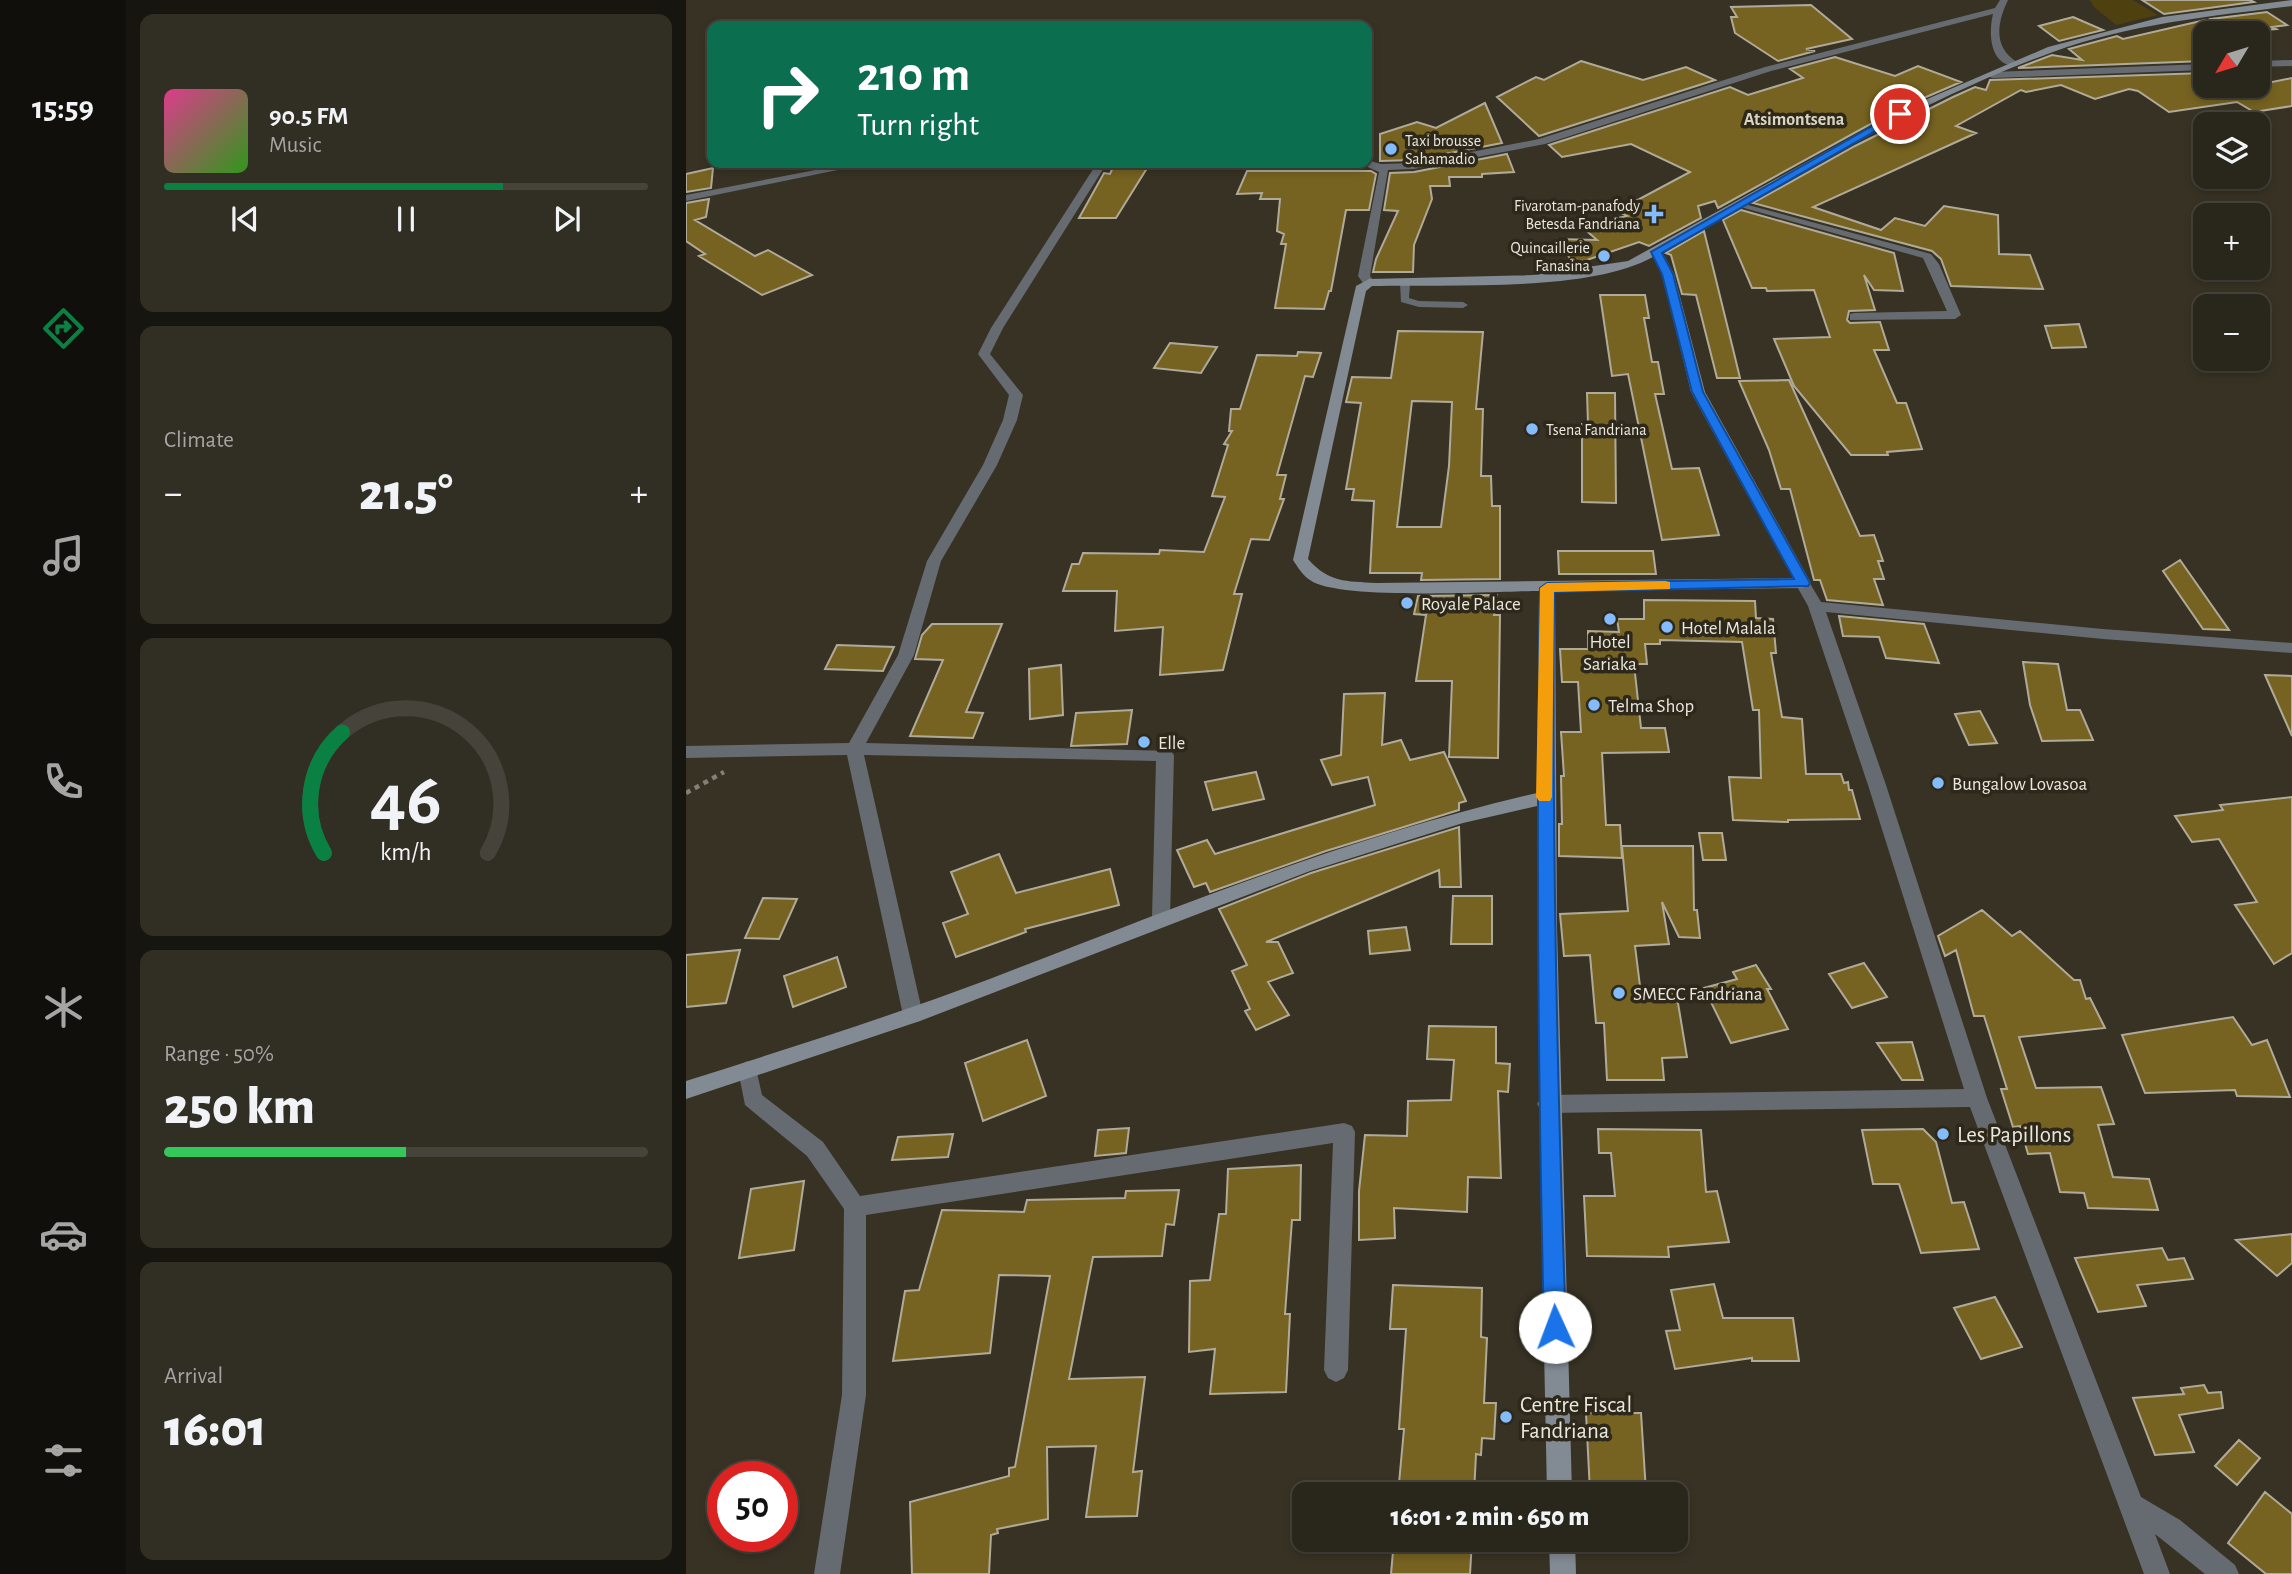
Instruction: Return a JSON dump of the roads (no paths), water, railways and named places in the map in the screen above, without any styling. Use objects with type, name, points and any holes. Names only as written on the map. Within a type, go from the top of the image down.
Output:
[{"type":"main road","points":[[1656,252],[1668,274],[1698,392],[1803,583],[1547,588],[1340,585],[1316,578],[1300,560],[1360,289],[1369,283],[1514,282],[1556,278],[1632,264],[1900,114],[2051,49],[2162,20],[2292,3]]},
{"type":"main road","points":[[1547,588],[1544,798],[1548,1104],[1560,1482]]},
{"type":"main road","points":[[686,1090],[913,1015],[1161,918],[1383,837],[1485,809],[1544,798]]},
{"type":"main road","points":[[1562,1552],[1563,1574]]},
{"type":"street","points":[[2001,5],[1995,25],[1994,44],[2001,58],[2014,65]]},
{"type":"street","points":[[1372,164],[1381,167],[1441,162],[1541,142],[1768,69],[1922,28],[1968,20],[2001,5]]},
{"type":"street","points":[[1968,20],[1995,25]]},
{"type":"street","points":[[2270,63],[2292,62]]},
{"type":"street","points":[[1992,75],[2193,67]]},
{"type":"street","points":[[1369,283],[1364,276],[1384,172],[1381,167]]},
{"type":"street","points":[[686,198],[841,168]]},
{"type":"street","points":[[913,1015],[854,749],[906,655],[934,561],[990,465],[1010,420],[1016,395],[984,354],[997,327],[1056,239],[1099,168]]},
{"type":"street","points":[[1741,204],[1927,256],[1955,315],[1854,317]]},
{"type":"street","points":[[1803,583],[1816,606],[1877,785],[1977,1098],[2134,1507],[2157,1574]]},
{"type":"street","points":[[1816,606],[2103,634],[2292,648]]},
{"type":"street","points":[[686,752],[854,749],[1165,755],[1161,918]]},
{"type":"street","points":[[748,1070],[751,1099],[815,1149],[855,1207],[854,1395],[827,1574]]},
{"type":"street","points":[[1548,1104],[1977,1098]]},
{"type":"street","points":[[855,1207],[1344,1132],[1336,1370]]},
{"type":"street","points":[[2134,1507],[2171,1529],[2226,1574]]},
{"type":"lane","points":[[1405,282],[1404,300],[1419,304],[1463,305]]},
{"type":"place","name":"Taxi brousse Sahamadio","points":[[1391,149]]},
{"type":"place","name":"Fivarotam-panafody Betesda Fandriana","points":[[1654,214]]},
{"type":"place","name":"Quincaillerie Fanasina","points":[[1604,256]]},
{"type":"place","name":"Tsena Fandriana","points":[[1532,429]]},
{"type":"place","name":"Royale Palace","points":[[1407,603]]},
{"type":"place","name":"Hotel Sariaka","points":[[1610,619]]},
{"type":"place","name":"Hotel Malala","points":[[1667,627]]},
{"type":"place","name":"Telma Shop","points":[[1594,705]]},
{"type":"place","name":"Elle","points":[[1144,742]]},
{"type":"place","name":"Bungalow Lovasoa","points":[[1938,783]]},
{"type":"place","name":"SMECC Fandriana","points":[[1619,993]]},
{"type":"place","name":"Les Papillons","points":[[1943,1134]]},
{"type":"place","name":"Centre Fiscal Fandriana","points":[[1506,1417]]},
{"type":"district","name":"Atsimontsena","points":[[1794,119]]}]
